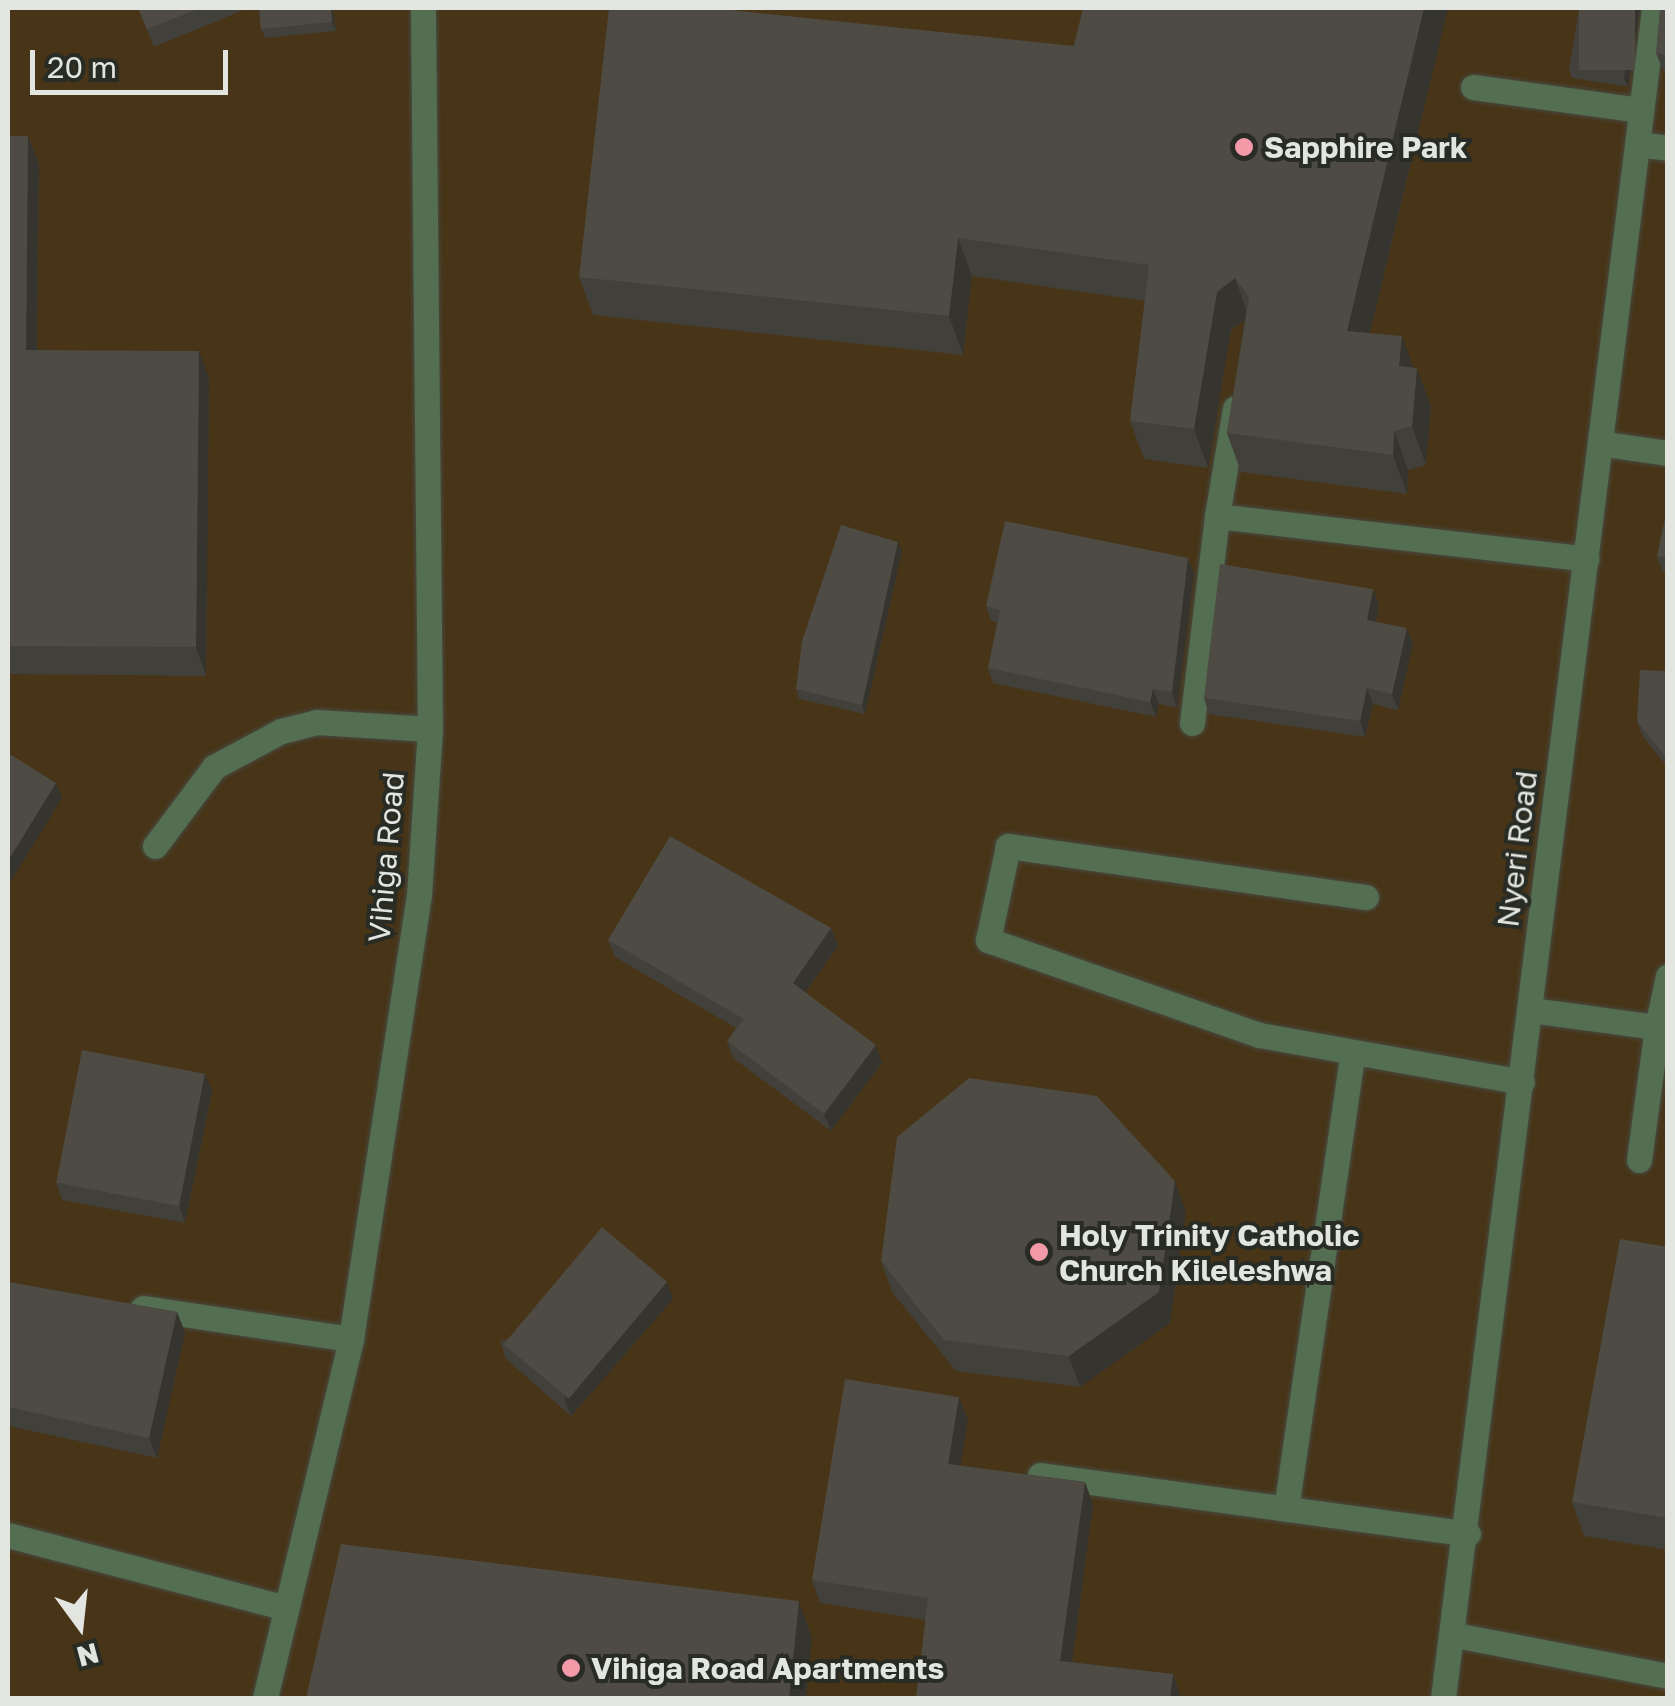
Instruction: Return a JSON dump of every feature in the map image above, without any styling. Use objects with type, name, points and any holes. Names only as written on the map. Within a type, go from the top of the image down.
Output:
[{"type":"street","name":"Vihiga Road","points":[[265,1698],[351,1339],[418,895],[430,729],[423,8]]},
{"type":"street","name":"Nyeri Road","points":[[1444,1698],[1468,1534],[1587,559],[1605,444],[1654,8]]},
{"type":"street","points":[[1473,88],[1642,110]]},
{"type":"street","points":[[1636,144],[1668,148]]},
{"type":"street","points":[[1192,723],[1217,516],[1241,370]]},
{"type":"street","points":[[1605,444],[1668,453]]},
{"type":"street","points":[[1217,516],[1587,559]]},
{"type":"street","points":[[155,846],[214,767],[281,731],[317,722],[430,729]]},
{"type":"street","points":[[1366,897],[1008,846],[988,940],[1259,1034],[1522,1082]]},
{"type":"street","points":[[1639,1160],[1668,976]]},
{"type":"street","points":[[1532,1010],[1657,1027]]},
{"type":"street","points":[[1286,1509],[1352,1054]]},
{"type":"street","points":[[122,1305],[351,1339]]},
{"type":"street","points":[[1040,1475],[1468,1534]]},
{"type":"street","points":[[8,1535],[286,1608]]},
{"type":"street","points":[[1455,1635],[1668,1676]]},
{"type":"shaded area","points":[[8,8],[1667,8],[1667,1698],[8,1698]]},
{"type":"building","points":[[138,8],[201,8],[147,29]]},
{"type":"building","points":[[259,8],[331,8],[332,22],[261,29]]},
{"type":"building","points":[[609,8],[712,8],[1074,46],[1083,8],[1424,8],[1347,331],[1402,336],[1399,366],[1417,368],[1412,426],[1394,431],[1393,455],[1227,433],[1249,297],[1235,278],[1217,292],[1194,429],[1130,421],[1149,265],[958,238],[949,316],[579,277]]},
{"type":"building","points":[[1579,8],[1635,8],[1635,70],[1579,70]]},
{"type":"building","points":[[1660,8],[1668,8],[1668,55],[1656,53]]},
{"type":"building","points":[[8,136],[28,136],[26,350],[199,351],[196,647],[8,646]]},
{"type":"building","points":[[1668,505],[1668,557],[1657,556]]},
{"type":"building","points":[[1005,521],[1188,558],[1172,692],[1153,689],[1150,702],[988,668],[1000,610],[986,606]]},
{"type":"building","points":[[841,525],[898,542],[862,705],[796,689],[802,641]]},
{"type":"building","points":[[1220,564],[1373,589],[1367,620],[1407,628],[1392,694],[1367,688],[1360,721],[1204,698]]},
{"type":"building","points":[[1640,670],[1668,671],[1668,760],[1637,721]]},
{"type":"building","points":[[8,753],[56,783],[8,861]]},
{"type":"building","points":[[670,836],[831,928],[793,983],[876,1045],[824,1114],[727,1041],[744,1019],[608,940]]},
{"type":"building","points":[[82,1050],[205,1074],[179,1206],[56,1183]]},
{"type":"building","name":"Holy Trinity Catholic Church Kileleshwa","points":[[969,1078],[1097,1096],[1175,1181],[1159,1292],[1069,1356],[944,1340],[881,1261],[897,1137]]},
{"type":"building","points":[[602,1227],[667,1282],[569,1399],[504,1344]]},
{"type":"building","points":[[1620,1239],[1668,1247],[1668,1518],[1572,1502]]},
{"type":"building","points":[[8,1282],[177,1312],[149,1438],[8,1407]]},
{"type":"building","points":[[845,1379],[959,1397],[948,1464],[1085,1482],[1060,1661],[1173,1674],[1170,1698],[916,1698],[928,1598],[812,1580]]},
{"type":"building","name":"Vihiga Road Apartments","points":[[341,1544],[799,1601],[789,1698],[306,1698]]},
{"type":"place","name":"Sapphire Park","points":[[1244,147]]},
{"type":"place","name":"Holy Trinity Catholic Church Kileleshwa","points":[[1039,1252]]},
{"type":"place","name":"Vihiga Road Apartments","points":[[571,1668]]}]
